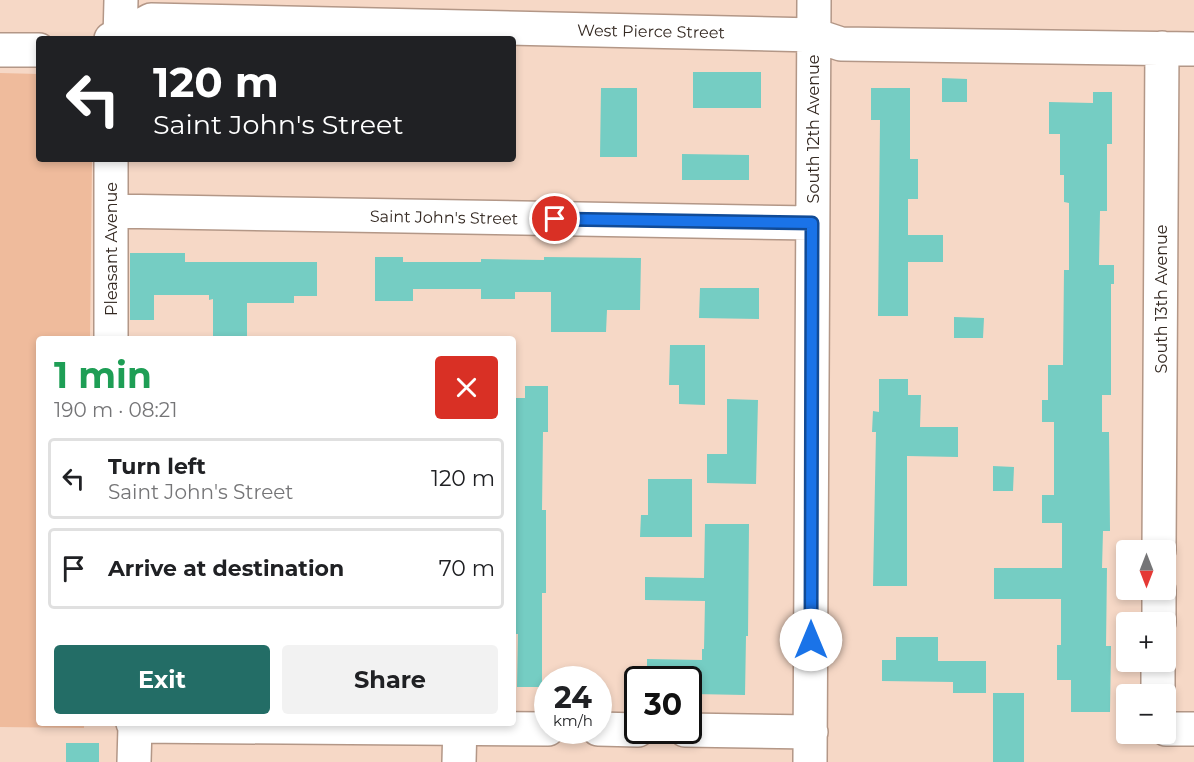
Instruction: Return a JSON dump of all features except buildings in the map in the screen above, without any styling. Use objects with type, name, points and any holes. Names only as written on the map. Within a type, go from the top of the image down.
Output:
[{"type":"street","points":[[118,36],[121,0]]},
{"type":"street","name":"South 12th Avenue","points":[[811,747],[814,0]]},
{"type":"street","name":"West Pierce Street","points":[[122,36],[151,20],[814,34],[841,44],[1178,48]]},
{"type":"street","name":"South 13th Avenue","points":[[1159,540],[1178,48]]},
{"type":"street","points":[[0,50],[36,50]]},
{"type":"street","name":"Pleasant Avenue","points":[[111,162],[111,336]]},
{"type":"street","name":"Saint John's Street","points":[[111,211],[812,223]]},
{"type":"street","points":[[134,726],[134,762]]},
{"type":"street","points":[[459,762],[460,726]]},
{"type":"street","points":[[482,726],[534,728]]},
{"type":"street","points":[[1176,729],[1194,729]]},
{"type":"street","points":[[702,732],[811,747]]},
{"type":"shaded area","points":[[0,73],[36,74],[36,162],[92,162],[90,336],[36,336],[36,726],[84,726],[84,728],[0,727]]},
{"type":"route","points":[[555,219],[812,223],[811,640]]}]
